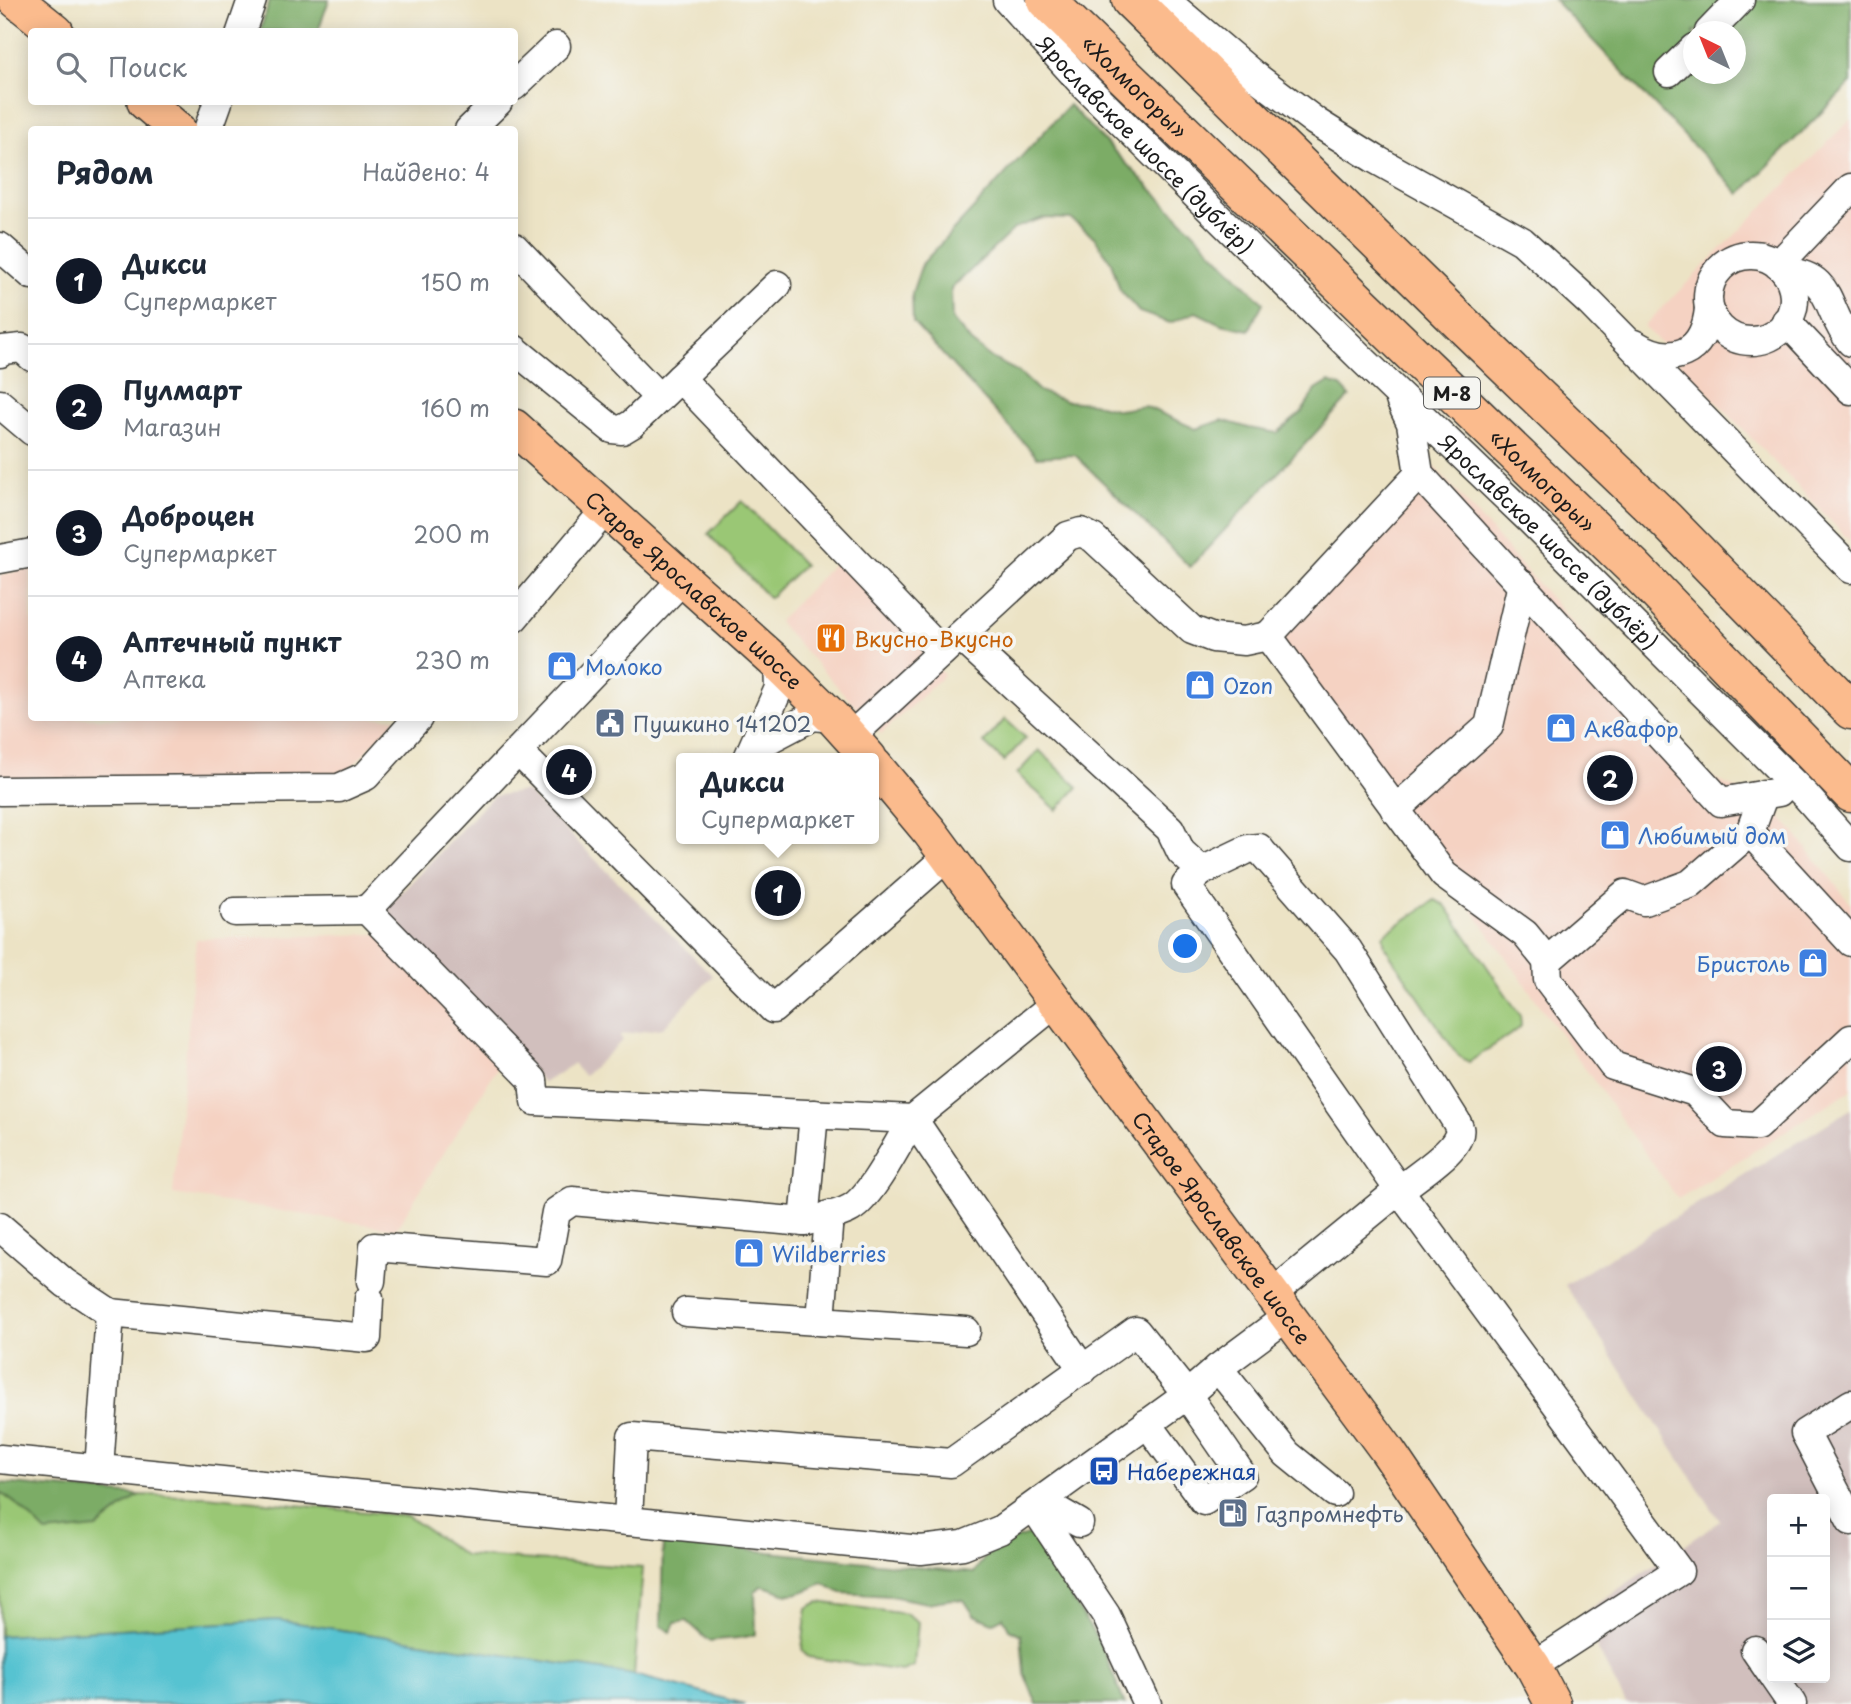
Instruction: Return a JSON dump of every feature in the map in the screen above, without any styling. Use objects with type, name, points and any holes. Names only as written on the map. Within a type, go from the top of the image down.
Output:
[{"type":"highway","name":"«Холмогоры»","points":[[1046,0],[1633,567],[1851,793]]},
{"type":"highway","name":"М-8","points":[[1132,0],[1460,323],[1666,520],[1851,710]]},
{"type":"main road","points":[[16,0],[52,28]]},
{"type":"main road","points":[[149,105],[173,126]]},
{"type":"main road","name":"Старое Ярославское шоссе","points":[[518,431],[778,664],[860,753]]},
{"type":"main road","name":"Старое Ярославское шоссе","points":[[879,775],[948,856],[1387,1450],[1533,1666],[1553,1704]]},
{"type":"street","points":[[242,28],[252,0]]},
{"type":"street","name":"Ярославское шоссе (дублёр)","points":[[1007,0],[1083,84],[1531,520],[1806,796],[1851,847]]},
{"type":"street","points":[[1166,0],[1255,76],[1316,122],[1375,159],[1522,241],[1627,340],[1851,569]]},
{"type":"street","points":[[1720,21],[1740,0]]},
{"type":"street","points":[[518,82],[556,46]]},
{"type":"street","points":[[1669,72],[1683,58]]},
{"type":"street","points":[[209,126],[217,105]]},
{"type":"street","points":[[473,126],[495,105]]},
{"type":"street","points":[[1781,268],[1851,188]]},
{"type":"street","points":[[0,247],[28,272]]},
{"type":"street","points":[[518,251],[659,398]]},
{"type":"street","points":[[1627,340],[1659,356],[1684,352],[1701,337],[1707,326],[1709,288],[1719,270],[1727,262],[1758,256],[1781,268],[1814,279],[1826,292],[1834,316],[1851,342]]},
{"type":"street","points":[[1696,411],[1687,394],[1686,383],[1690,370],[1710,346],[1737,339],[1755,341],[1780,329],[1786,321],[1793,302],[1793,291],[1781,268]]},
{"type":"street","points":[[518,352],[612,429],[622,430],[777,285]]},
{"type":"street","points":[[1709,309],[1720,328],[1737,339]]},
{"type":"street","points":[[1786,321],[1851,390]]},
{"type":"street","points":[[0,353],[3,350],[22,348],[28,353]]},
{"type":"street","points":[[1364,360],[1397,394],[1402,404],[1411,423],[1419,474],[1721,802],[1785,792],[1806,796]]},
{"type":"street","points":[[680,378],[951,644],[1170,829],[1181,852],[1202,871]]},
{"type":"street","points":[[0,404],[28,428]]},
{"type":"street","points":[[867,753],[951,644],[1068,536],[1081,532],[1093,538],[1192,630],[1213,638],[1244,641],[1268,636],[1419,474]]},
{"type":"street","points":[[518,613],[606,509]]},
{"type":"street","points":[[0,559],[28,554]]},
{"type":"street","points":[[235,912],[367,910],[683,579]]},
{"type":"street","points":[[1395,810],[1489,726],[1522,584]]},
{"type":"street","points":[[1268,636],[1444,875],[1525,934],[1547,961],[1548,980],[1613,1066],[1695,1092],[1725,1124],[1757,1126],[1851,1039]]},
{"type":"street","points":[[752,752],[779,688],[778,664]]},
{"type":"street","points":[[752,752],[813,716],[859,753]]},
{"type":"street","points":[[0,792],[339,788],[366,776],[415,721]]},
{"type":"street","points":[[518,751],[773,1009],[948,856]]},
{"type":"street","points":[[1547,961],[1625,894],[1644,901],[1690,884],[1750,832],[1764,794]]},
{"type":"street","points":[[1750,832],[1851,942]]},
{"type":"street","points":[[0,1459],[921,1550],[963,1545],[1000,1530],[1187,1395],[1218,1368],[1399,1190],[1458,1139],[1460,1129],[1456,1121],[1348,950],[1259,848],[1248,849],[1202,871],[1186,885],[1399,1190],[1679,1571],[1533,1666]]},
{"type":"street","points":[[367,910],[533,1080],[535,1101],[913,1119]]},
{"type":"street","points":[[0,1227],[65,1283],[110,1312],[367,1338],[374,1247],[547,1261],[556,1212],[572,1201],[817,1218],[852,1208],[873,1184],[913,1119],[1056,1002]]},
{"type":"street","points":[[814,1114],[821,1321]]},
{"type":"street","points":[[913,1119],[1083,1370]]},
{"type":"street","points":[[99,1469],[110,1312]]},
{"type":"street","points":[[686,1312],[966,1331]]},
{"type":"street","points":[[628,1521],[632,1437],[951,1463],[1136,1331],[1187,1395],[1242,1475],[1204,1501],[1147,1423]]},
{"type":"street","points":[[1218,1368],[1287,1454],[1335,1493]]},
{"type":"street","points":[[1851,1404],[1805,1433],[1851,1521]]},
{"type":"street","points":[[1034,1507],[1060,1512],[1079,1523]]},
{"type":"street","points":[[1034,1507],[1106,1615],[1147,1704]]},
{"type":"street","points":[[1755,1650],[1767,1667]]},
{"type":"street","points":[[1778,1683],[1792,1704]]},
{"type":"shaded area","points":[[1851,119],[1851,542],[1644,326]]},
{"type":"shaded area","points":[[1431,463],[1708,776],[1773,806],[1851,904],[1851,1090],[1678,1199],[1284,646],[1280,617]]},
{"type":"shaded area","points":[[840,557],[944,675],[881,734],[778,622]]},
{"type":"shaded area","points":[[28,569],[28,721],[394,721],[333,787],[0,790],[0,575]]},
{"type":"shaded area","points":[[526,791],[713,976],[663,1028],[619,1035],[623,1040],[584,1076],[573,1064],[544,1083],[382,913],[493,796]]},
{"type":"shaded area","points":[[377,934],[498,1067],[396,1229],[173,1194],[196,939]]},
{"type":"shaded area","points":[[1851,1109],[1851,1704],[1626,1704],[1580,1615],[1720,1521],[1565,1285]]},
{"type":"green space","points":[[270,0],[329,0],[319,28],[261,28]]},
{"type":"green space","points":[[1554,0],[1851,0],[1851,83],[1740,194]]},
{"type":"green space","points":[[1069,105],[1263,303],[1249,330],[1221,324],[1196,312],[1170,323],[1139,312],[1120,290],[1111,262],[1094,237],[1071,219],[1043,218],[1015,228],[951,289],[952,319],[971,342],[993,359],[1019,372],[1039,391],[1065,401],[1092,403],[1119,410],[1145,406],[1196,429],[1222,420],[1277,433],[1301,413],[1316,390],[1329,382],[1341,386],[1350,396],[1190,567],[1075,455],[1037,457],[913,322],[912,293],[922,264]]},
{"type":"green space","points":[[742,501],[804,565],[769,598],[708,534]]},
{"type":"green space","points":[[1005,719],[1026,738],[1004,761],[984,743]]},
{"type":"green space","points":[[1039,750],[1078,787],[1057,810],[1017,774]]},
{"type":"green space","points":[[1435,900],[1445,905],[1520,1015],[1521,1026],[1517,1030],[1469,1062],[1459,1056],[1452,1047],[1385,947],[1383,936],[1387,932]]},
{"type":"green space","points":[[0,1483],[139,1495],[97,1528],[46,1533],[19,1506],[0,1492]]},
{"type":"green space","points":[[0,1492],[19,1506],[97,1528],[139,1495],[206,1496],[407,1516],[464,1555],[643,1568],[634,1675],[277,1620],[0,1636]]},
{"type":"green space","points":[[1031,1534],[1100,1643],[1125,1704],[1037,1704],[1024,1673],[1021,1635],[1009,1629],[1003,1617],[992,1623],[974,1615],[964,1600],[927,1603],[891,1596],[841,1593],[823,1583],[794,1594],[761,1586],[755,1592],[756,1634],[709,1641],[687,1621],[675,1623],[671,1632],[661,1626],[663,1541],[974,1573],[991,1551]]},
{"type":"green space","points":[[818,1602],[907,1614],[918,1622],[914,1666],[902,1671],[808,1657],[802,1649],[807,1608]]},
{"type":"water","points":[[277,1620],[634,1675],[745,1704],[0,1704],[0,1636]]},
{"type":"place","name":"Вкусно-Вкусно","points":[[831,638]]},
{"type":"place","name":"Молоко","points":[[562,666]]},
{"type":"place","name":"Ozon","points":[[1200,685]]},
{"type":"place","name":"Пушкино 141202","points":[[610,723]]},
{"type":"place","name":"Аквафор","points":[[1561,728]]},
{"type":"place","name":"Аптечный пункт","points":[[569,772]]},
{"type":"place","name":"Пулмарт","points":[[1610,778]]},
{"type":"place","name":"Любимый дом","points":[[1615,835]]},
{"type":"place","name":"Дикси","points":[[778,893]]},
{"type":"place","name":"Бристоль","points":[[1813,963]]},
{"type":"place","name":"Доброцен","points":[[1719,1069]]},
{"type":"place","name":"Wildberries","points":[[749,1253]]},
{"type":"place","name":"Набережная","points":[[1104,1471]]},
{"type":"place","name":"Газпромнефть","points":[[1233,1513]]}]
